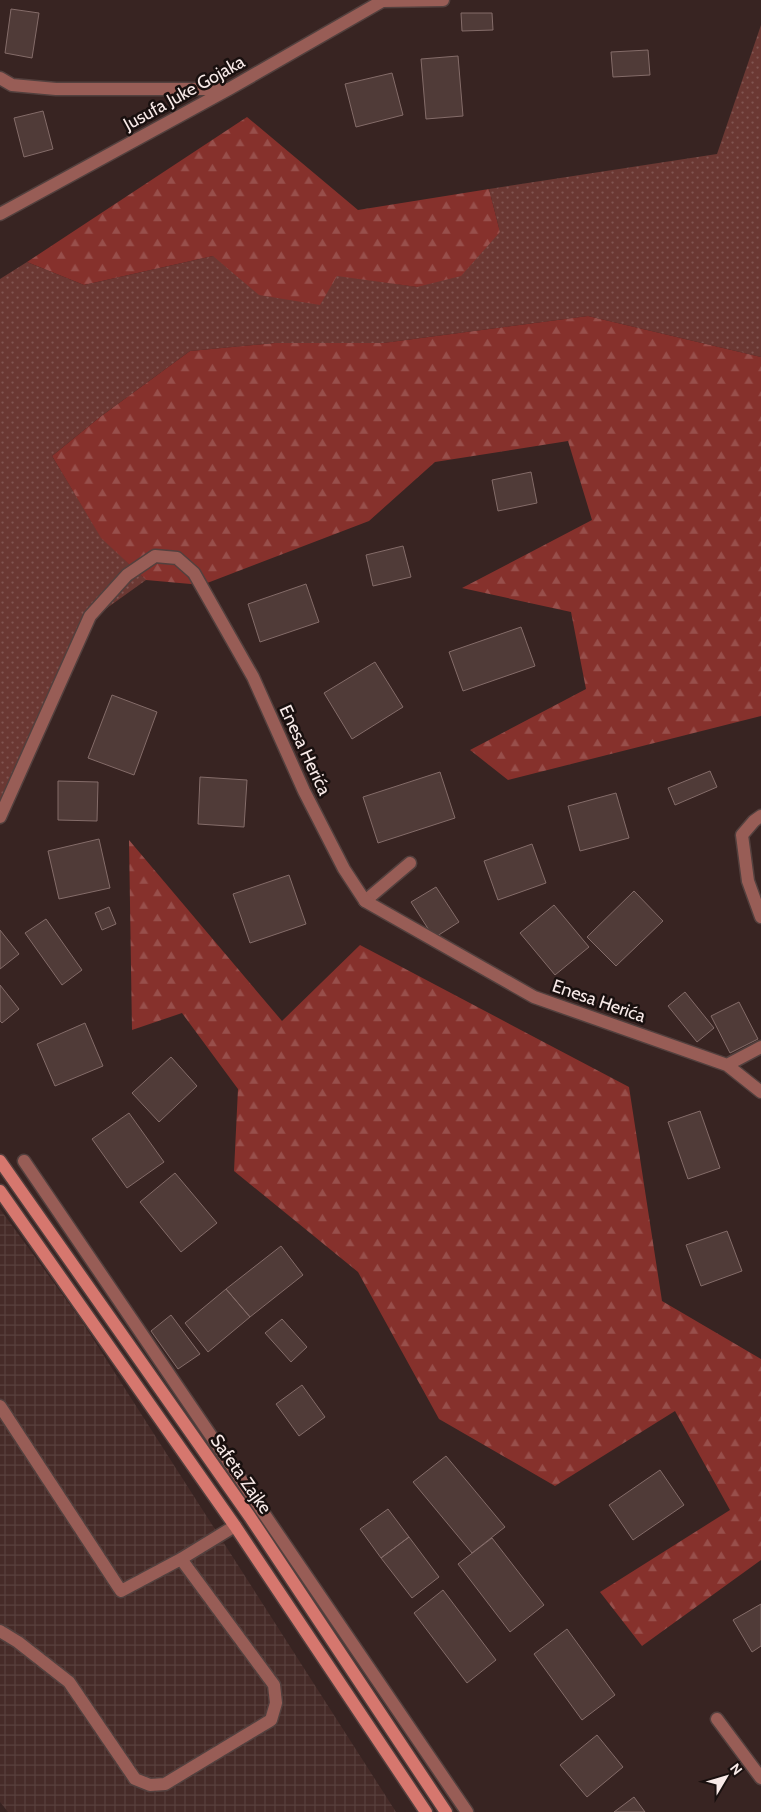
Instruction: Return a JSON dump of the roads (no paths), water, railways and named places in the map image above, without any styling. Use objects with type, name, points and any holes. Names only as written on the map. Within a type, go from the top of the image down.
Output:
[{"type":"main road","name":"Safeta Zajke","points":[[0,1161],[250,1517],[446,1812]]},
{"type":"main road","name":"Safeta Zajke","points":[[0,1191],[235,1526],[426,1812]]},
{"type":"street","name":"Jusufa Juke Gojaka","points":[[0,214],[229,89],[384,1],[443,0]]},
{"type":"street","points":[[0,78],[12,86],[56,90],[229,89]]},
{"type":"street","name":"Enesa Herića","points":[[0,817],[90,616],[127,575],[155,556],[177,558],[194,573],[253,677],[304,792],[344,868],[365,901],[534,997],[727,1065],[761,1092]]},
{"type":"street","points":[[761,816],[742,835],[748,881],[761,917]]},
{"type":"street","points":[[365,901],[410,863]]},
{"type":"street","points":[[727,1065],[761,1047]]},
{"type":"street","points":[[24,1161],[467,1812]]},
{"type":"street","points":[[0,1406],[121,1591],[181,1559],[235,1526]]},
{"type":"street","points":[[0,1631],[18,1642],[69,1682],[135,1779],[150,1786],[165,1784],[271,1720],[276,1703],[274,1685],[181,1559]]},
{"type":"street","points":[[717,1719],[761,1778]]}]
